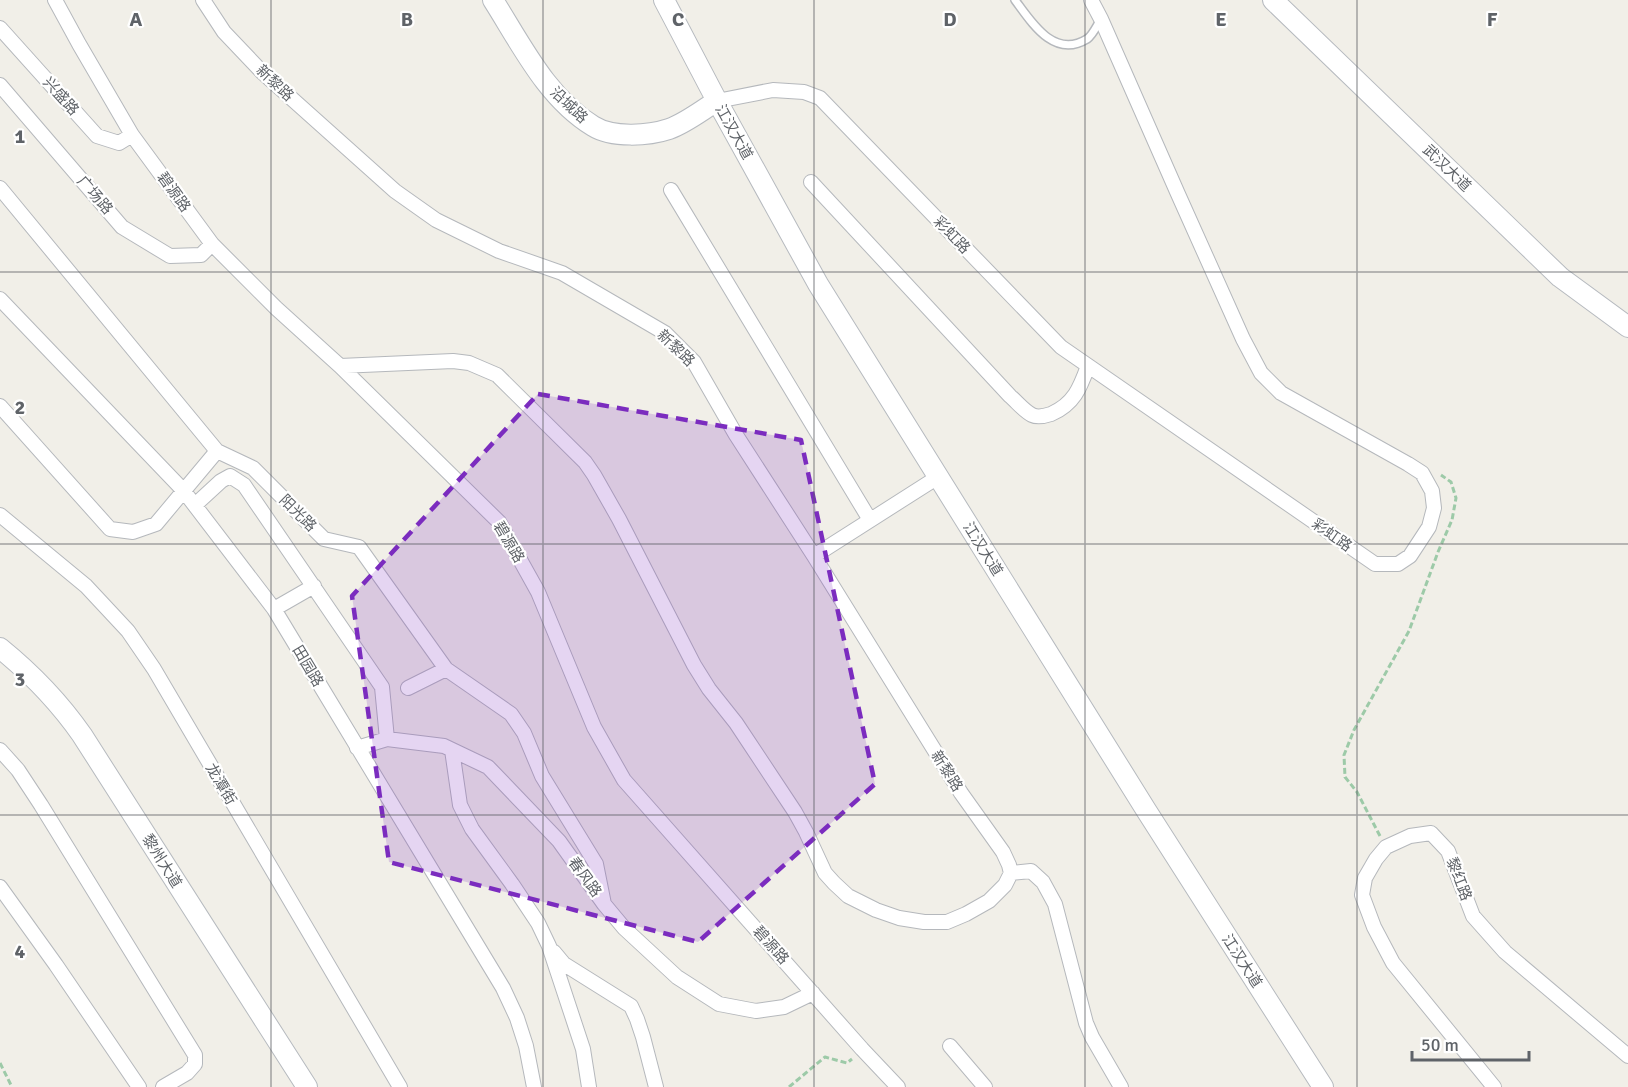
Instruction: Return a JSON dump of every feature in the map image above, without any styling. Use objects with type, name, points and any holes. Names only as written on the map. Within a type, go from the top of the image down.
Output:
[{"type":"main road","name":"沿城路","points":[[494,0],[544,81],[568,107],[594,127],[615,134],[654,134],[672,128],[717,101]]},
{"type":"main road","name":"江汉大道","points":[[664,0],[818,284],[1146,810],[1323,1087]]},
{"type":"main road","name":"武汉大道","points":[[1273,0],[1560,277],[1628,327]]},
{"type":"main road","name":"黎州大道","points":[[0,648],[44,688],[65,711],[82,735],[307,1087]]},
{"type":"street","name":"碧源路","points":[[56,0],[132,135],[212,244],[499,522],[538,592],[594,727],[624,780],[898,1087]]},
{"type":"street","name":"新黎路","points":[[203,0],[224,32],[262,72],[395,191],[436,220],[500,251],[562,273],[665,333],[694,362],[736,435],[961,793],[1003,852],[1010,865],[1011,873]]},
{"type":"street","points":[[1091,0],[1243,339],[1261,373],[1281,393],[1422,473]]},
{"type":"street","name":"兴盛路","points":[[0,28],[97,136],[119,142],[132,135]]},
{"type":"street","name":"广场路","points":[[0,86],[123,227],[170,256],[201,255],[212,244]]},
{"type":"street","name":"彩虹路","points":[[717,101],[773,90],[804,92],[820,98],[1061,347],[1375,564],[1398,564],[1410,556],[1429,527],[1434,508],[1432,491],[1422,473]]},
{"type":"street","points":[[811,182],[1010,396],[1034,416],[1045,416],[1059,410],[1072,400],[1088,366]]},
{"type":"street","name":"阳光路","points":[[0,188],[217,451],[253,468],[324,539],[359,547],[446,669],[511,714],[524,733],[542,776],[596,864],[604,904]]},
{"type":"street","points":[[671,190],[870,520]]},
{"type":"street","name":"田园路","points":[[0,299],[183,490],[274,609],[503,988],[517,1018],[526,1046],[534,1087]]},
{"type":"street","points":[[340,366],[453,362],[469,363],[497,375],[575,451],[594,475],[694,664],[795,812],[825,873],[849,896],[876,910],[899,918],[924,922],[947,922],[989,901],[1005,885],[1011,873],[1030,871],[1043,882],[1055,904],[1086,1023],[1121,1087]]},
{"type":"street","points":[[0,406],[110,529],[133,532],[156,524],[217,451]]},
{"type":"street","points":[[195,505],[221,481],[230,476],[244,486],[382,687],[387,739]]},
{"type":"street","points":[[814,556],[938,477]]},
{"type":"street","name":"龙潭街","points":[[0,515],[86,586],[128,631],[154,669],[400,1087]]},
{"type":"street","points":[[274,609],[314,586]]},
{"type":"street","points":[[408,688],[446,669]]},
{"type":"street","name":"春风路","points":[[357,748],[387,739],[444,747],[488,767],[559,841],[624,928],[677,977],[719,1004],[756,1011],[784,1007],[813,993]]},
{"type":"street","points":[[0,750],[18,770],[41,805],[195,1055],[195,1064],[187,1073],[163,1087]]},
{"type":"street","points":[[452,750],[460,805],[472,829],[532,914],[549,946],[583,1048],[589,1087]]},
{"type":"street","name":"黎红路","points":[[1386,847],[1410,836],[1431,833],[1448,850],[1473,916],[1505,952],[1628,1056]]},
{"type":"street","points":[[1386,847],[1365,878],[1362,895],[1374,927],[1393,963],[1494,1087]]},
{"type":"street","points":[[0,886],[139,1087]]},
{"type":"street","points":[[549,946],[564,964],[631,1006],[640,1028],[656,1087]]},
{"type":"street","points":[[950,1046],[985,1087]]},
{"type":"lane","points":[[1015,0],[1045,37],[1060,44],[1076,43],[1089,38],[1101,19]]},
{"type":"path","points":[[1386,847],[1357,792],[1345,777],[1344,754],[1354,730],[1409,632],[1452,520],[1456,498],[1451,482],[1438,473],[1422,473]]},
{"type":"path","points":[[789,1087],[825,1057],[847,1063],[862,1049]]},
{"type":"path","points":[[0,1063],[12,1087]]},
{"type":"highlighted area","points":[[538,394],[801,440],[875,784],[698,942],[389,862],[352,596]]}]
